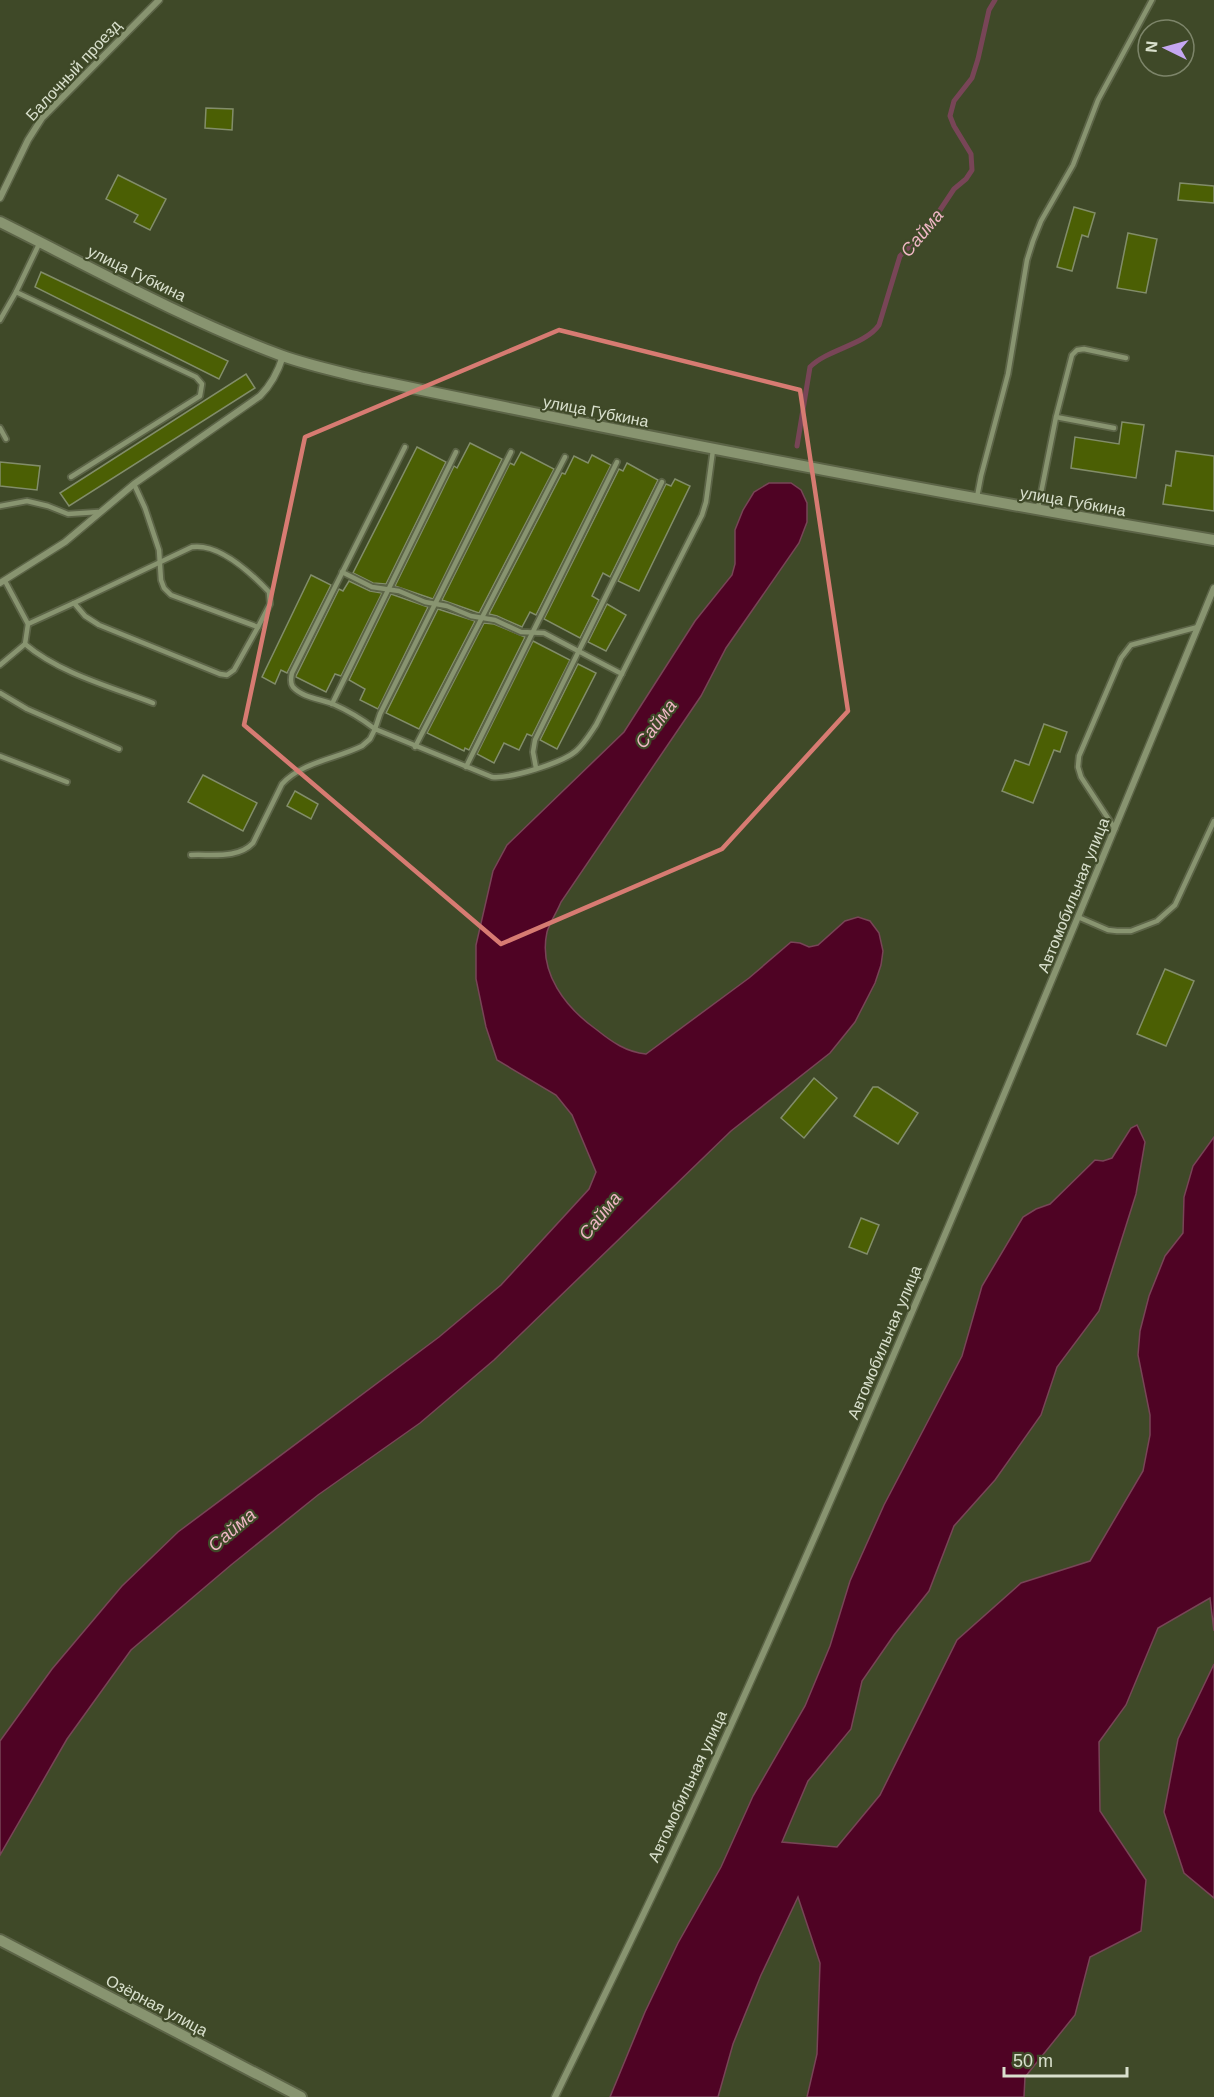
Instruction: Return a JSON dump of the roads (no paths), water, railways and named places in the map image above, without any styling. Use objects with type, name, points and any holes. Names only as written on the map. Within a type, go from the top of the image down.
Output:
[{"type":"street","name":"Балочный проезд","points":[[0,198],[28,140],[42,118],[159,0]]},
{"type":"street","name":"улица Губкина","points":[[0,222],[237,338],[283,356],[364,378],[977,500],[1214,540]]},
{"type":"street","points":[[3,582],[65,542],[134,484],[261,396],[270,387],[283,356]]},
{"type":"street","name":"Автомобильная улица","points":[[555,2097],[697,1800],[858,1439],[1214,588]]},
{"type":"street","name":"Озёрная улица","points":[[0,1940],[301,2097]]},
{"type":"lane","points":[[977,500],[981,476],[1008,374],[1027,260],[1033,241],[1041,221],[1073,165],[1098,100],[1152,0]]},
{"type":"lane","points":[[0,320],[40,242]]},
{"type":"lane","points":[[16,292],[196,377],[202,384],[200,396],[71,477]]},
{"type":"lane","points":[[1038,510],[1056,417],[1072,355],[1084,349],[1126,358]]},
{"type":"lane","points":[[1056,417],[1114,428]]},
{"type":"lane","points":[[0,428],[6,439]]},
{"type":"lane","points":[[405,447],[291,679],[294,688],[360,718],[375,729],[466,767],[492,777],[502,778],[567,757],[578,750],[597,725],[702,515],[706,502],[713,449]]},
{"type":"lane","points":[[332,704],[456,452]]},
{"type":"lane","points":[[191,855],[238,854],[246,851],[254,843],[287,778],[297,771],[362,746],[370,739],[380,714],[511,452]]},
{"type":"lane","points":[[415,747],[565,457]]},
{"type":"lane","points":[[466,767],[617,462]]},
{"type":"lane","points":[[536,768],[533,752],[535,740],[662,482]]},
{"type":"lane","points":[[134,484],[159,550],[161,580],[164,588],[171,595],[258,627]]},
{"type":"lane","points":[[0,506],[27,501],[68,514],[99,512]]},
{"type":"lane","points":[[28,624],[192,547],[200,546],[226,555],[269,592],[270,604],[234,670],[228,675],[220,674],[99,625],[85,616],[74,603]]},
{"type":"lane","points":[[342,572],[372,587],[399,591],[425,602],[495,620],[521,632],[544,633],[622,674]]},
{"type":"lane","points":[[0,665],[25,644],[28,624],[3,582]]},
{"type":"lane","points":[[1114,829],[1081,777],[1079,756],[1126,650],[1131,645],[1198,627]]},
{"type":"lane","points":[[25,644],[37,655],[56,665],[153,703]]},
{"type":"lane","points":[[0,693],[27,709],[119,749]]},
{"type":"lane","points":[[0,756],[67,782]]},
{"type":"lane","points":[[1078,917],[1108,930],[1131,931],[1157,921],[1167,914],[1175,905],[1214,820]]},
{"type":"water","points":[[769,483],[791,483],[801,490],[807,503],[807,522],[799,543],[726,648],[701,696],[561,902],[547,932],[545,947],[547,962],[557,988],[575,1011],[614,1042],[626,1049],[646,1054],[749,978],[791,942],[809,947],[818,945],[845,921],[858,917],[870,921],[879,933],[883,951],[875,983],[855,1022],[830,1053],[731,1131],[494,1360],[420,1423],[318,1495],[131,1650],[67,1739],[0,1855],[0,1741],[52,1669],[122,1586],[178,1532],[439,1337],[501,1285],[589,1189],[596,1172],[572,1115],[556,1095],[497,1060],[486,1027],[476,979],[476,945],[493,871],[507,845],[624,732],[695,621],[732,575],[735,564],[735,530],[743,510],[754,492]]},
{"type":"water","points":[[1137,1125],[1145,1142],[1136,1194],[1099,1311],[1057,1367],[1041,1415],[995,1480],[954,1526],[929,1591],[894,1635],[862,1681],[851,1729],[808,1781],[782,1842],[837,1847],[880,1795],[957,1640],[1021,1583],[1090,1561],[1143,1471],[1150,1435],[1150,1415],[1138,1355],[1140,1331],[1149,1296],[1165,1256],[1183,1233],[1184,1197],[1193,1166],[1214,1137],[1214,1631],[1210,1598],[1158,1628],[1126,1705],[1099,1742],[1100,1811],[1146,1880],[1141,1931],[1090,1957],[1075,2015],[1025,2077],[1024,2097],[807,2097],[817,2054],[820,1963],[798,1897],[761,1975],[733,2044],[718,2097],[610,2097],[645,2012],[678,1943],[721,1867],[753,1796],[805,1706],[830,1646],[850,1581],[884,1505],[962,1356],[982,1286],[1023,1217],[1050,1204],[1095,1160],[1103,1161],[1112,1158],[1131,1128]]},
{"type":"water","points":[[1214,1664],[1214,1898],[1184,1873],[1164,1812],[1178,1739]]},
{"type":"waterway","name":"Сайма","points":[[797,446],[810,367],[826,356],[865,337],[879,325],[900,256],[928,228],[954,189],[966,179],[972,170],[971,154],[950,116],[954,101],[972,78],[989,10],[995,0]]}]
